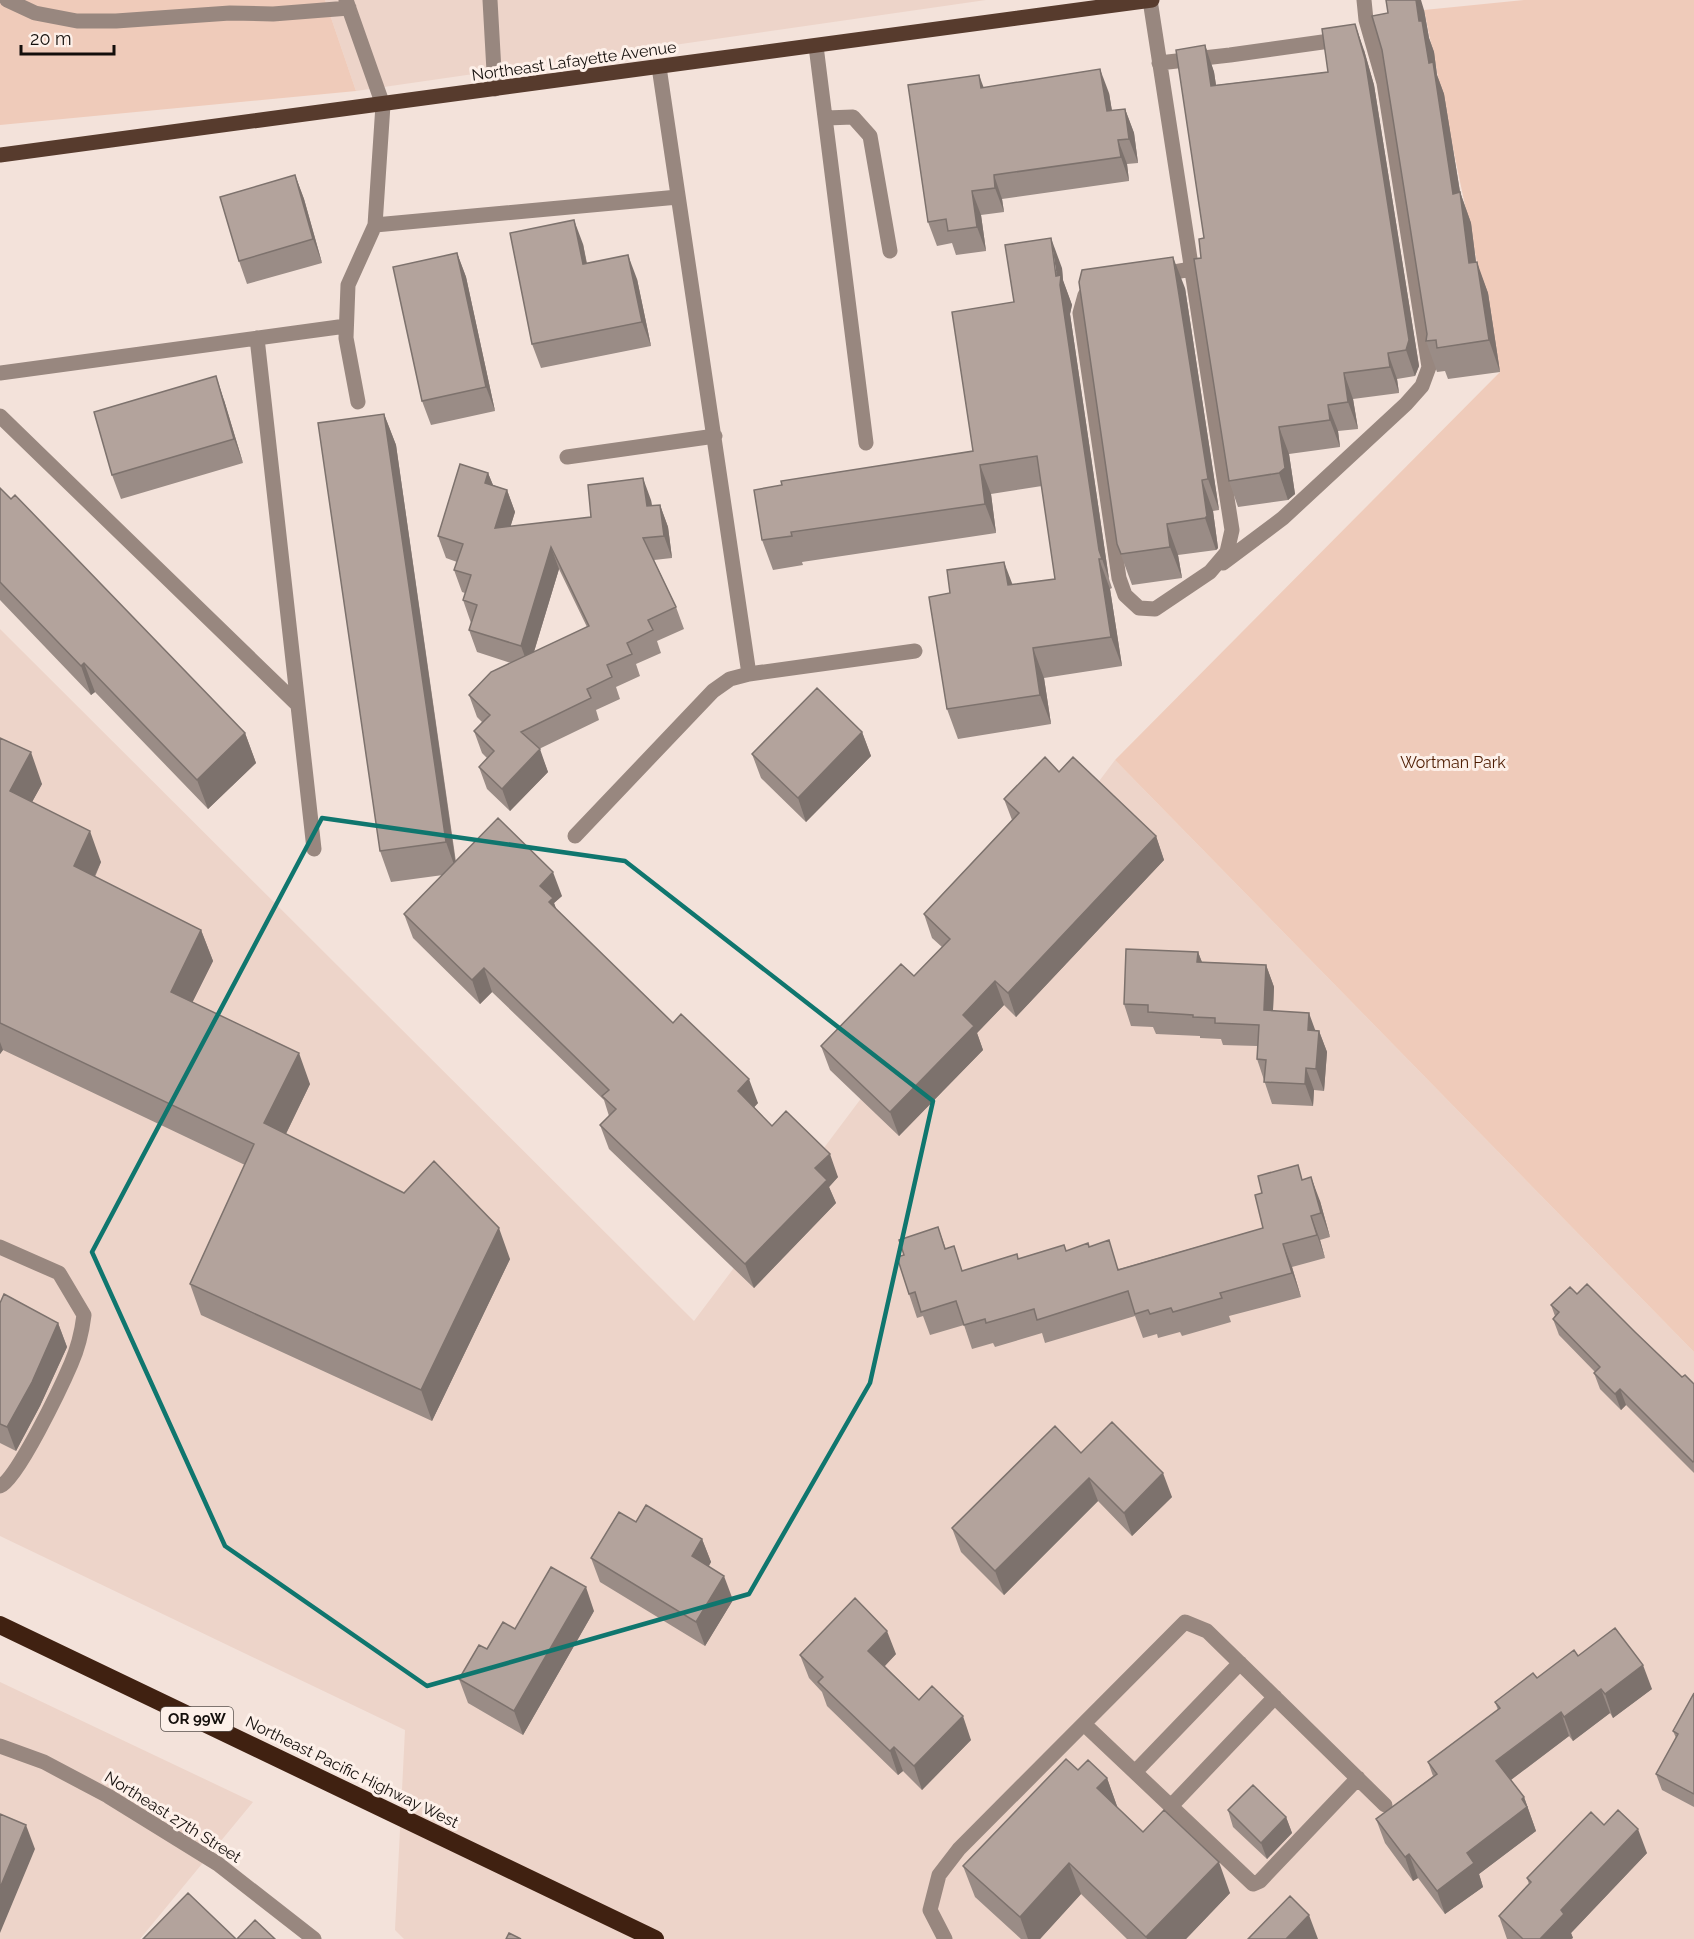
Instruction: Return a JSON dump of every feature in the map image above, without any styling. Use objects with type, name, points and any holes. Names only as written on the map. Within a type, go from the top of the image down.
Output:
[{"type":"highway","name":"Northeast Pacific Highway West","points":[[0,1625],[655,1939]]},
{"type":"main road","name":"Northeast Lafayette Avenue","points":[[0,155],[816,46],[1082,5],[1151,0]]},
{"type":"street","points":[[7,0],[36,13],[77,21],[116,21],[230,13],[273,14],[348,4],[382,105],[375,225],[348,285],[346,338],[358,402]]},
{"type":"street","points":[[490,0],[495,89]]},
{"type":"street","points":[[1151,0],[1232,530],[1227,552],[1210,572]]},
{"type":"street","points":[[1101,285],[1085,296],[1080,313],[1119,578],[1125,595],[1139,608],[1155,609],[1283,518],[1406,404],[1422,386],[1429,367],[1384,83],[1366,20],[1364,0]]},
{"type":"street","points":[[1159,63],[1371,36]]},
{"type":"street","points":[[816,46],[866,443]]},
{"type":"street","points":[[659,67],[749,674]]},
{"type":"street","points":[[826,118],[854,117],[870,136],[890,251]]},
{"type":"street","points":[[375,225],[678,197]]},
{"type":"street","points":[[1146,277],[1191,269]]},
{"type":"street","points":[[0,373],[346,326]]},
{"type":"street","points":[[257,338],[314,849]]},
{"type":"street","points":[[0,416],[298,705]]},
{"type":"street","points":[[567,457],[714,436]]},
{"type":"street","points":[[575,836],[712,691],[730,679],[749,674],[915,651]]},
{"type":"street","points":[[0,1247],[58,1273],[84,1315],[81,1336],[72,1363],[22,1461],[5,1484],[0,1486]]},
{"type":"street","points":[[945,1939],[930,1910],[939,1875],[959,1849],[1185,1623],[1207,1631],[1385,1805]]},
{"type":"street","points":[[1135,1772],[1240,1663]]},
{"type":"street","points":[[1171,1806],[1275,1697]]},
{"type":"street","points":[[1084,1724],[1253,1884],[1260,1881],[1358,1778]]},
{"type":"street","name":"Northeast 27th Street","points":[[0,1746],[44,1762],[108,1796],[218,1864],[314,1939]]},
{"type":"highlighted area","points":[[322,818],[625,861],[933,1101],[870,1383],[749,1594],[427,1686],[225,1546],[92,1252]]},
{"type":"shaded area","points":[[325,0],[986,0],[356,91]]},
{"type":"shaded area","points":[[0,629],[694,1321],[1115,760],[1694,1352],[1694,1939],[404,1939],[395,1930],[405,1730],[0,1536]]},
{"type":"shaded area","points":[[0,1682],[253,1802],[140,1939],[0,1939]]},
{"type":"green space","points":[[0,0],[325,0],[356,91],[0,125]]},
{"type":"green space","name":"Wortman Park","points":[[1524,0],[1694,0],[1694,1352],[1115,760],[1500,372],[1424,10]]},
{"type":"building","points":[[1386,0],[1416,0],[1429,63],[1433,62],[1453,194],[1460,192],[1469,263],[1477,262],[1489,340],[1437,348],[1436,340],[1426,341],[1427,334],[1382,50],[1372,16],[1388,13]]},
{"type":"building","points":[[1355,24],[1365,59],[1409,340],[1406,350],[1388,353],[1390,367],[1344,373],[1348,402],[1328,405],[1330,420],[1279,427],[1285,468],[1279,473],[1229,481],[1194,259],[1201,258],[1199,239],[1204,238],[1176,50],[1205,45],[1211,86],[1328,72],[1322,29]]},
{"type":"building","points":[[1100,69],[1107,111],[1125,109],[1129,139],[1118,140],[1121,157],[994,175],[995,188],[972,191],[977,227],[948,231],[946,219],[928,222],[908,85],[979,75],[981,88]]},
{"type":"building","points":[[295,175],[313,239],[239,261],[220,197]]},
{"type":"building","points":[[574,220],[583,264],[628,255],[642,322],[532,344],[510,233]]},
{"type":"building","points":[[1051,238],[1056,276],[1061,275],[1060,285],[1102,559],[1099,559],[1111,637],[1033,648],[1040,695],[947,709],[929,597],[950,593],[947,570],[1004,562],[1008,585],[1055,579],[1037,456],[980,465],[985,504],[791,532],[792,536],[762,540],[754,490],[782,485],[781,481],[973,451],[952,312],[1014,302],[1005,245]]},
{"type":"building","points":[[457,253],[486,387],[422,401],[393,267]]},
{"type":"building","points":[[1173,257],[1208,479],[1202,480],[1207,516],[1167,524],[1170,547],[1121,554],[1117,544],[1079,282],[1082,270]]},
{"type":"building","points":[[216,376],[234,439],[112,475],[94,412]]},
{"type":"building","points":[[384,414],[446,842],[380,851],[318,423]]},
{"type":"building","points":[[460,464],[488,473],[485,483],[507,490],[495,528],[591,517],[588,485],[643,478],[647,506],[660,505],[664,536],[643,538],[676,607],[648,620],[653,630],[627,643],[632,654],[607,665],[612,677],[587,689],[591,698],[521,732],[540,749],[502,789],[479,767],[494,751],[474,731],[490,715],[469,695],[491,672],[589,626],[551,547],[521,646],[469,630],[477,605],[463,600],[471,575],[454,570],[463,544],[438,536]]},
{"type":"building","points":[[0,488],[11,499],[15,495],[245,733],[197,780],[84,663],[81,666],[0,582]]},
{"type":"building","points":[[817,688],[862,732],[798,798],[752,754]]},
{"type":"building","points":[[0,738],[31,752],[10,791],[90,831],[74,866],[201,930],[171,992],[299,1053],[264,1123],[404,1193],[434,1161],[499,1228],[421,1390],[190,1284],[254,1144],[0,1023]]},
{"type":"building","points":[[1045,757],[1059,772],[1073,757],[1156,836],[1008,993],[995,981],[963,1015],[974,1026],[890,1112],[821,1046],[901,964],[914,976],[950,939],[924,914],[1019,813],[1004,799]]},
{"type":"building","points":[[498,818],[553,872],[540,886],[553,898],[549,902],[673,1023],[681,1014],[749,1079],[738,1091],[772,1126],[786,1111],[830,1154],[815,1168],[827,1180],[745,1264],[600,1125],[616,1109],[602,1096],[609,1090],[484,968],[472,980],[404,914]]},
{"type":"building","points":[[1126,949],[1198,952],[1197,962],[1266,965],[1264,1010],[1309,1013],[1308,1030],[1319,1031],[1316,1069],[1306,1068],[1305,1084],[1264,1082],[1266,1060],[1257,1059],[1259,1025],[1215,1023],[1215,1018],[1148,1012],[1148,1005],[1124,1004]]},
{"type":"building","points":[[1298,1165],[1302,1180],[1311,1177],[1321,1213],[1311,1216],[1317,1235],[1283,1244],[1292,1273],[1220,1293],[1222,1298],[1173,1312],[1171,1308],[1150,1314],[1148,1310],[1135,1314],[1128,1291],[1037,1320],[1034,1309],[986,1323],[985,1319],[964,1325],[956,1301],[921,1312],[915,1292],[909,1294],[897,1257],[904,1255],[899,1240],[938,1227],[945,1249],[954,1246],[962,1271],[1017,1254],[1018,1259],[1064,1245],[1066,1251],[1088,1243],[1089,1247],[1109,1240],[1118,1270],[1263,1228],[1255,1195],[1262,1193],[1258,1176]]},
{"type":"building","points":[[1587,1284],[1682,1377],[1685,1375],[1694,1384],[1693,1462],[1620,1389],[1615,1394],[1594,1373],[1600,1367],[1553,1319],[1559,1312],[1551,1305],[1570,1287],[1577,1294]]},
{"type":"building","points":[[4,1294],[58,1323],[32,1382],[7,1427],[0,1424],[0,1303]]},
{"type":"building","points":[[1112,1422],[1163,1473],[1124,1513],[1089,1478],[995,1571],[952,1528],[1055,1426],[1081,1453]]},
{"type":"building","points":[[646,1505],[702,1539],[692,1556],[724,1576],[696,1622],[591,1558],[619,1512],[636,1522]]},
{"type":"building","points":[[551,1567],[586,1587],[514,1711],[459,1679],[479,1645],[487,1649],[503,1622],[515,1629]]},
{"type":"building","points":[[855,1598],[887,1631],[868,1651],[919,1700],[932,1686],[963,1716],[914,1766],[894,1747],[890,1751],[818,1682],[823,1677],[800,1655]]},
{"type":"building","points":[[1615,1628],[1643,1665],[1605,1694],[1601,1689],[1564,1717],[1561,1712],[1496,1761],[1524,1797],[1522,1799],[1527,1807],[1467,1853],[1474,1863],[1437,1891],[1409,1854],[1405,1857],[1376,1819],[1437,1774],[1428,1762],[1500,1708],[1495,1702],[1533,1673],[1537,1678],[1574,1650],[1578,1656]]},
{"type":"building","points":[[1694,1693],[1694,1794],[1656,1774],[1678,1734],[1673,1731]]},
{"type":"building","points":[[1066,1759],[1078,1770],[1088,1760],[1107,1778],[1097,1788],[1143,1832],[1164,1810],[1219,1862],[1146,1937],[1069,1863],[1020,1917],[963,1866]]},
{"type":"building","points":[[1253,1785],[1286,1817],[1261,1843],[1228,1810]]},
{"type":"building","points":[[1618,1810],[1638,1829],[1561,1910],[1564,1914],[1540,1939],[1523,1939],[1499,1916],[1531,1882],[1527,1878],[1591,1812],[1604,1825]]},
{"type":"building","points":[[0,1814],[26,1825],[0,1888]]},
{"type":"building","points":[[188,1893],[236,1939],[143,1939]]},
{"type":"building","points":[[1290,1896],[1309,1915],[1286,1939],[1248,1939]]},
{"type":"building","points":[[255,1920],[275,1939],[237,1939]]},
{"type":"building","points":[[509,1933],[521,1939],[506,1939]]}]
